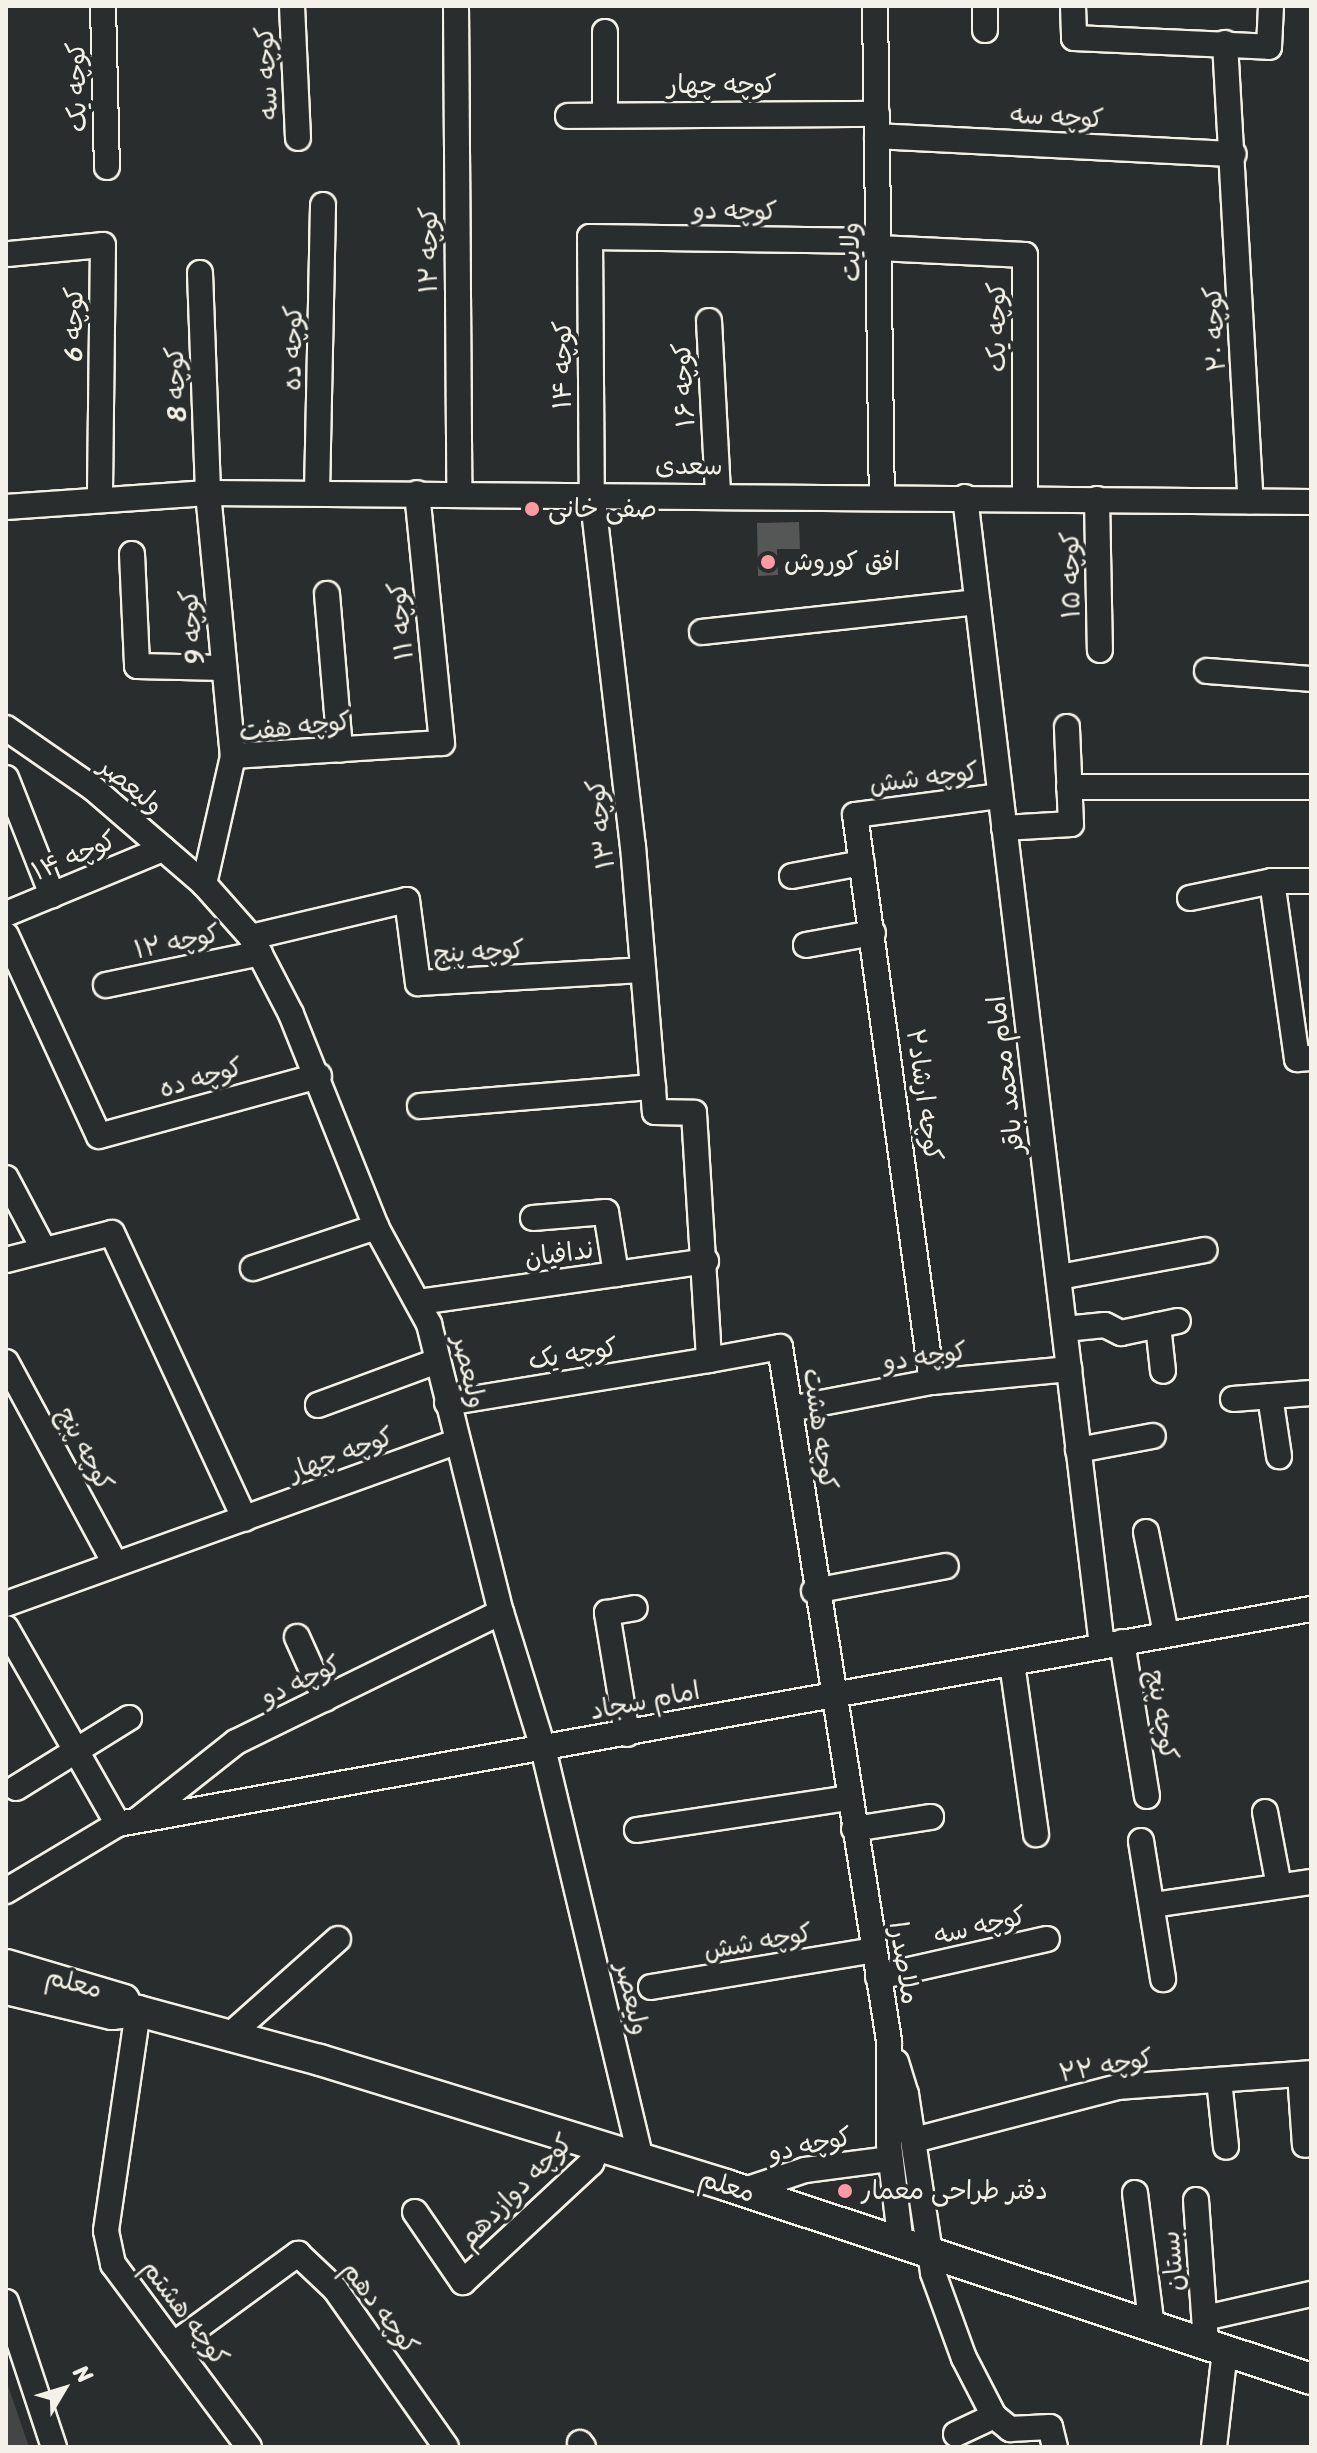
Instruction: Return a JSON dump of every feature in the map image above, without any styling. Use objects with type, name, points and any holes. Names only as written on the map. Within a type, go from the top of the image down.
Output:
[{"type":"main road","name":"معلم","points":[[6,1965],[118,1995],[138,2011]]},
{"type":"main road","name":"معلم","points":[[6,1989],[112,2014],[138,2011],[231,2034],[641,2158],[1152,2327],[1212,2337],[1311,2379]]},
{"type":"street","name":"کوچه یک","points":[[103,6],[107,167]]},
{"type":"street","name":"کوچه سه","points":[[292,6],[298,138]]},
{"type":"street","name":"کوچه ۱۲","points":[[456,6],[459,493]]},
{"type":"street","name":"ولایت","points":[[875,6],[882,496]]},
{"type":"street","points":[[1073,6],[1074,38],[1269,47],[1271,6]]},
{"type":"street","points":[[605,32],[605,115]]},
{"type":"street","name":"کوچه ۲۰","points":[[1225,43],[1234,154],[1251,501]]},
{"type":"street","name":"کوچه چهار","points":[[568,116],[877,125]]},
{"type":"street","name":"کوچه سه","points":[[877,125],[1234,154]]},
{"type":"street","name":"کوچه ده","points":[[317,493],[323,205]]},
{"type":"street","name":"کوچه دو","points":[[590,237],[878,244]]},
{"type":"street","name":"کوچه ۱۴","points":[[590,237],[592,493]]},
{"type":"street","name":"کوچه یک","points":[[878,244],[1025,255],[1025,498]]},
{"type":"street","name":"کوچه 6","points":[[9,254],[103,245],[100,499]]},
{"type":"street","name":"کوچه 8","points":[[200,273],[208,493]]},
{"type":"street","name":"کوچه ۱۶","points":[[709,321],[718,494]]},
{"type":"street","name":"سعدی","points":[[6,507],[208,493],[718,494],[1311,502]]},
{"type":"street","name":"کوچه 9","points":[[208,493],[233,756]]},
{"type":"street","name":"کوچه ۱۱","points":[[417,493],[442,743]]},
{"type":"street","name":"کوچه ۱۳","points":[[592,493],[643,970],[655,1112],[694,1113],[706,1261]]},
{"type":"street","name":"امام محمد باقر","points":[[965,497],[1078,1450],[1112,1644]]},
{"type":"street","name":"کوچه ۱۵","points":[[1097,499],[1100,650]]},
{"type":"street","name":"سعدی","points":[[6,521],[66,503]]},
{"type":"street","points":[[132,554],[137,666],[224,668]]},
{"type":"street","points":[[327,594],[340,749]]},
{"type":"street","points":[[702,632],[977,602]]},
{"type":"street","points":[[1207,671],[1311,679]]},
{"type":"street","points":[[1004,828],[1071,824],[1067,727]]},
{"type":"street","name":"ولیعصر","points":[[6,728],[94,789],[204,884],[256,945],[319,1076],[376,1227],[419,1302],[437,1361],[501,1612],[543,1748],[641,2158]]},
{"type":"street","name":"کوچه هفت","points":[[204,884],[233,756],[442,743]]},
{"type":"street","points":[[6,778],[52,895]]},
{"type":"street","points":[[1069,787],[1311,787]]},
{"type":"street","name":"کوچه شش","points":[[855,815],[1000,796]]},
{"type":"street","name":"کوچه ارشاد۲","points":[[855,815],[932,1382]]},
{"type":"street","name":"کوچه ۱۴","points":[[6,914],[163,849]]},
{"type":"street","points":[[792,876],[862,863]]},
{"type":"street","points":[[1190,898],[1272,881],[1311,881]]},
{"type":"street","points":[[1272,881],[1297,1059],[1311,1058]]},
{"type":"street","name":"کوچه پنج","points":[[256,945],[407,900],[418,983],[643,970]]},
{"type":"street","points":[[806,945],[873,933]]},
{"type":"street","name":"کوچه ده","points":[[6,935],[99,1136],[319,1076]]},
{"type":"street","name":"کوچه ۱۲","points":[[106,985],[256,945]]},
{"type":"street","points":[[420,1106],[653,1087]]},
{"type":"street","points":[[6,1178],[44,1250]]},
{"type":"street","points":[[533,1218],[606,1212],[616,1274]]},
{"type":"street","points":[[253,1268],[376,1227]]},
{"type":"street","points":[[6,1260],[112,1233],[245,1519]]},
{"type":"street","points":[[1059,1277],[1205,1250]]},
{"type":"street","points":[[706,1261],[709,1360]]},
{"type":"street","name":"ندافیان","points":[[419,1302],[706,1261]]},
{"type":"street","points":[[1065,1329],[1105,1325],[1121,1333],[1168,1323],[1163,1371]]},
{"type":"street","name":"کوچه هشت","points":[[709,1360],[780,1347],[814,1591],[832,1693]]},
{"type":"street","name":"کوچه یک","points":[[447,1403],[709,1360]]},
{"type":"street","points":[[318,1405],[437,1361]]},
{"type":"street","name":"کوچه پنج","points":[[6,1362],[115,1564]]},
{"type":"street","name":"کوچه دو","points":[[790,1409],[932,1382],[1069,1369]]},
{"type":"street","points":[[1233,1399],[1311,1393]]},
{"type":"street","points":[[1270,1396],[1279,1456]]},
{"type":"street","points":[[1078,1450],[1153,1436]]},
{"type":"street","name":"کوچه چهار","points":[[6,1604],[456,1442]]},
{"type":"street","points":[[1146,1532],[1166,1634]]},
{"type":"street","points":[[814,1591],[946,1566]]},
{"type":"street","points":[[627,1734],[607,1613],[635,1608]]},
{"type":"street","name":"امام سجاد","points":[[6,1891],[128,1822],[1311,1609]]},
{"type":"street","name":"کوچه دو","points":[[128,1822],[236,1742],[501,1612]]},
{"type":"street","points":[[6,1628],[76,1753],[128,1822]]},
{"type":"street","points":[[297,1637],[325,1699]]},
{"type":"street","name":"کوچه پنج","points":[[1112,1644],[1147,1796]]},
{"type":"street","points":[[1012,1663],[1036,1834]]},
{"type":"street","name":"ملاصدرا","points":[[832,1693],[889,2041],[890,2159],[901,2244]]},
{"type":"street","points":[[16,1788],[129,1718]]},
{"type":"street","points":[[637,1830],[849,1798]]},
{"type":"street","points":[[1265,1812],[1279,1886]]},
{"type":"street","points":[[854,1829],[931,1817]]},
{"type":"street","points":[[1141,1841],[1163,1979]]},
{"type":"street","points":[[1153,1905],[1311,1882]]},
{"type":"street","points":[[231,2034],[338,1939]]},
{"type":"street","name":"کوچه سه","points":[[878,1977],[1047,1939]]},
{"type":"street","name":"کوچه شش","points":[[651,1987],[874,1950]]},
{"type":"street","name":"کوچه هشتم","points":[[138,2011],[106,2231],[113,2264],[249,2447]]},
{"type":"street","points":[[889,2041],[914,2140],[932,2255],[964,2358],[994,2416],[1010,2429],[1050,2427],[1055,2447]]},
{"type":"street","points":[[1305,2073],[1305,2145]]},
{"type":"street","name":"کوچه ۲۲","points":[[914,2140],[1118,2087],[1305,2073]]},
{"type":"street","points":[[1219,2080],[1226,2147]]},
{"type":"street","name":"کوچه دوازدهم","points":[[415,2212],[463,2282],[591,2163],[599,2146]]},
{"type":"street","name":"کوچه دو","points":[[742,2191],[805,2170],[890,2159]]},
{"type":"street","points":[[1135,2193],[1152,2327]]},
{"type":"street","name":"بستان","points":[[1196,2200],[1218,2367],[1214,2447]]},
{"type":"street","name":"کوچه دهم","points":[[173,2345],[298,2254],[335,2289],[446,2447]]},
{"type":"street","points":[[1212,2337],[1311,2294]]},
{"type":"street","points":[[6,2302],[54,2447]]},
{"type":"street","points":[[956,2434],[994,2416]]},
{"type":"shaded area","points":[[6,2380],[29,2447],[6,2447]]},
{"type":"building","name":"افق کوروش","points":[[799,522],[800,549],[777,549],[778,575],[758,576],[757,523]]},
{"type":"place","name":"صفی خانی","points":[[532,509]]},
{"type":"place","name":"افق کوروش","points":[[768,562]]},
{"type":"place","name":"دفتر طراحی معمار","points":[[845,2191]]}]
